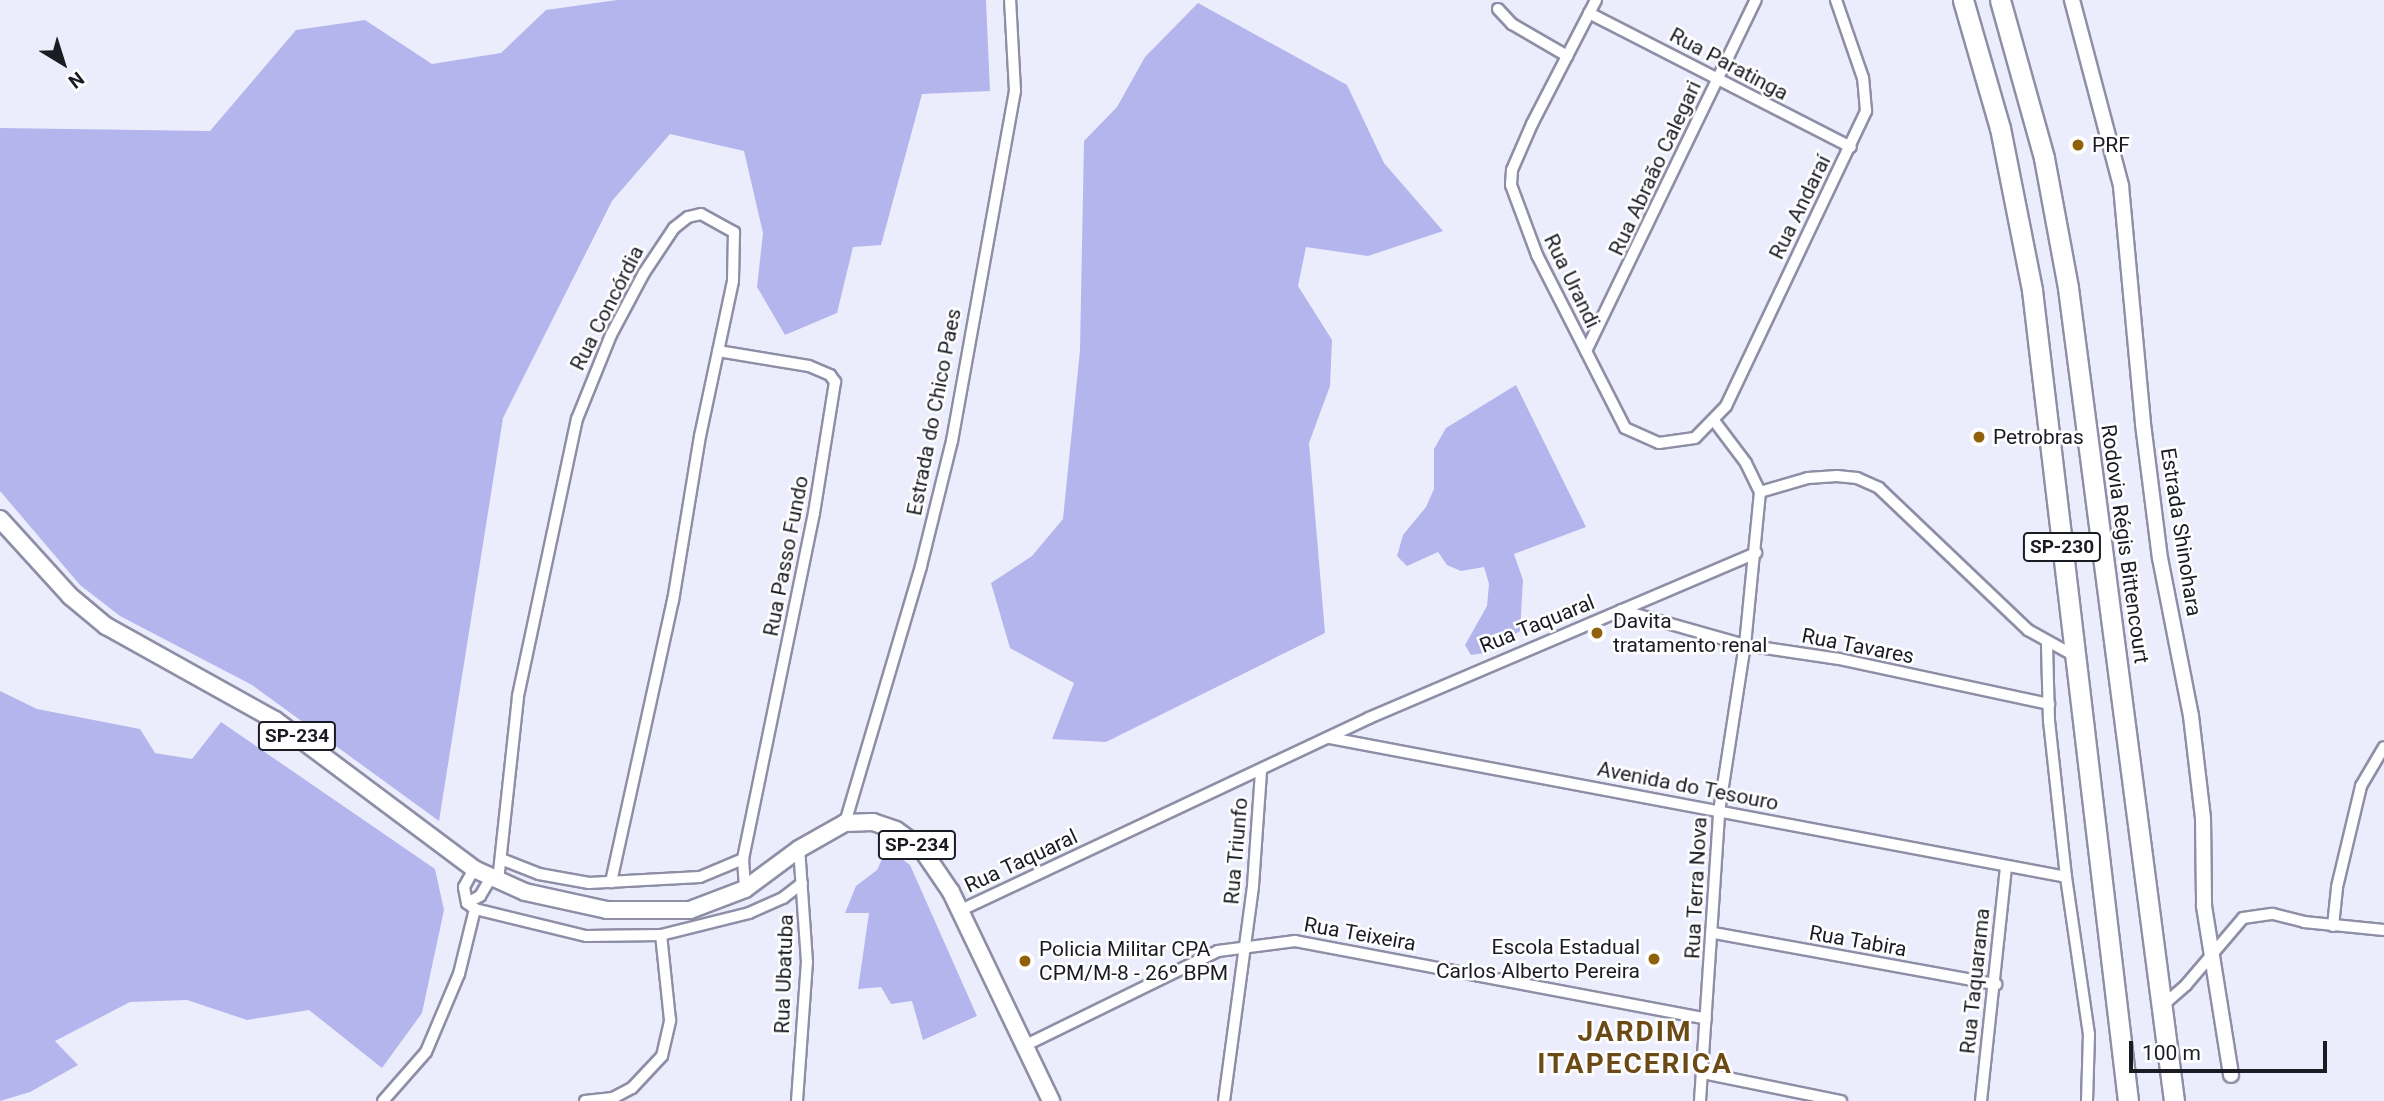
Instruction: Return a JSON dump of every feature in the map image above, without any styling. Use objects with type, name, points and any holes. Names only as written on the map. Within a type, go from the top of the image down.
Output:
[{"type":"highway","name":"SP-230","points":[[1963,0],[1997,115],[2032,290],[2128,1101]]},
{"type":"highway","name":"Rodovia Régis Bittencourt","points":[[2000,0],[2034,115],[2063,256],[2174,1101]]},
{"type":"main road","name":"SP-234","points":[[0,519],[70,596],[106,626],[275,720],[474,869],[549,901],[607,910],[690,910],[745,889],[799,849],[845,823],[873,822],[896,830],[921,848],[960,911],[1051,1101]]},
{"type":"street","name":"Estrada do Chico Paes","points":[[845,823],[921,566],[952,441],[1015,91],[1010,0]]},
{"type":"street","name":"Rua Urandi","points":[[1596,0],[1520,150],[1511,185],[1522,222],[1625,428],[1640,438],[1678,442],[1695,438],[1715,422]]},
{"type":"street","name":"Rua Abraão Calegari","points":[[1586,351],[1756,0]]},
{"type":"street","name":"Rua Andaraí","points":[[1715,422],[1851,147],[1866,111],[1866,93],[1836,0]]},
{"type":"street","name":"Estrada Shinohara","points":[[2072,0],[2120,186],[2143,424],[2160,558],[2191,716],[2203,818],[2204,906],[2214,953],[2231,1075]]},
{"type":"street","points":[[1499,9],[1512,24],[1567,56]]},
{"type":"street","name":"Rua Paratinga","points":[[1589,13],[1851,147]]},
{"type":"street","name":"Rua Concórdia","points":[[495,880],[501,859],[518,695],[577,419],[611,335],[644,273],[674,228],[688,217],[701,214],[727,225],[737,242],[673,600],[611,882]]},
{"type":"street","name":"Rua Passo Fundo","points":[[718,351],[821,370],[830,374],[835,393],[782,684],[743,859],[745,889]]},
{"type":"street","points":[[1715,422],[1746,463],[1760,492],[1756,553]]},
{"type":"street","points":[[1760,492],[1808,478],[1837,476],[1857,478],[1879,488],[1979,587],[2047,644],[2075,656]]},
{"type":"street","name":"Rua Taquaral","points":[[960,911],[1522,649],[1756,553]]},
{"type":"street","name":"Rua Terra Nova","points":[[1700,1101],[1714,933],[1719,812],[1745,645],[1756,553]]},
{"type":"street","name":"Rua Tavares","points":[[1621,610],[1745,645],[1839,659],[2049,704]]},
{"type":"street","points":[[2047,644],[2049,704],[2066,877],[2090,1034],[2087,1101]]},
{"type":"street","name":"Avenida do Tesouro","points":[[1331,738],[2066,877]]},
{"type":"street","points":[[2333,926],[2337,887],[2361,786],[2384,747]]},
{"type":"street","name":"Rua Triunfo","points":[[1224,1101],[1260,824],[1261,771]]},
{"type":"street","name":"Rua Ubatuba","points":[[797,1101],[807,962],[799,849]]},
{"type":"street","points":[[501,859],[565,880],[611,882],[700,877],[743,859]]},
{"type":"street","name":"Rua Taquarama","points":[[1981,1101],[1996,984],[2006,866]]},
{"type":"street","points":[[383,1101],[426,1052],[459,974],[471,906],[464,887],[474,869]]},
{"type":"street","points":[[471,906],[495,880]]},
{"type":"street","points":[[471,906],[586,936],[661,935],[748,913],[783,898],[802,883]]},
{"type":"street","points":[[2162,1006],[2214,953],[2233,927],[2258,913],[2333,926],[2384,930]]},
{"type":"street","name":"Rua Tabira","points":[[1714,933],[1996,984]]},
{"type":"street","points":[[585,1101],[614,1100],[651,1071],[668,1040],[670,1008],[661,935]]},
{"type":"street","name":"Rua Teixeira","points":[[1024,1046],[1193,961],[1245,944],[1295,941],[1339,946],[1706,1019]]},
{"type":"street","points":[[1703,1073],[1841,1101]]},
{"type":"shaded area","points":[[617,0],[986,0],[990,91],[922,94],[881,245],[853,247],[837,313],[785,335],[757,287],[763,233],[744,151],[670,134],[612,201],[503,418],[439,821],[252,685],[120,616],[80,585],[0,491],[0,128],[210,131],[296,30],[365,20],[432,64],[501,53],[546,10]]},
{"type":"shaded area","points":[[1198,3],[1347,85],[1384,163],[1443,231],[1368,256],[1306,247],[1298,286],[1332,340],[1330,386],[1309,443],[1325,633],[1106,742],[1052,739],[1074,683],[1010,648],[991,583],[1032,556],[1063,519],[1080,350],[1084,141],[1117,107],[1145,57]]},
{"type":"shaded area","points":[[1516,385],[1586,527],[1514,554],[1523,580],[1520,631],[1485,653],[1471,655],[1465,645],[1487,606],[1489,584],[1484,567],[1461,571],[1447,565],[1438,552],[1407,566],[1397,556],[1403,535],[1426,507],[1434,489],[1434,449],[1446,428]]},
{"type":"shaded area","points":[[0,691],[37,709],[140,729],[155,753],[192,759],[221,722],[435,869],[444,910],[422,1013],[382,1068],[309,1010],[247,1020],[187,1000],[130,1002],[55,1041],[78,1065],[30,1092],[0,1101]]},
{"type":"shaded area","points":[[887,848],[910,865],[977,1016],[923,1040],[912,1001],[891,1004],[881,987],[858,989],[869,913],[845,913],[856,886],[877,870]]},
{"type":"place","name":"PRF","points":[[2078,145]]},
{"type":"place","name":"Petrobras","points":[[1979,437]]},
{"type":"place","name":"Davita tratamento renal","points":[[1597,633]]},
{"type":"place","name":"Escola Estadual Carlos Alberto Pereira","points":[[1654,959]]},
{"type":"place","name":"Policia Militar CPA CPM/M-8 - 26º BPM","points":[[1025,961]]},
{"type":"district","name":"JARDIM ITAPECERICA","points":[[1635,1048]]}]
